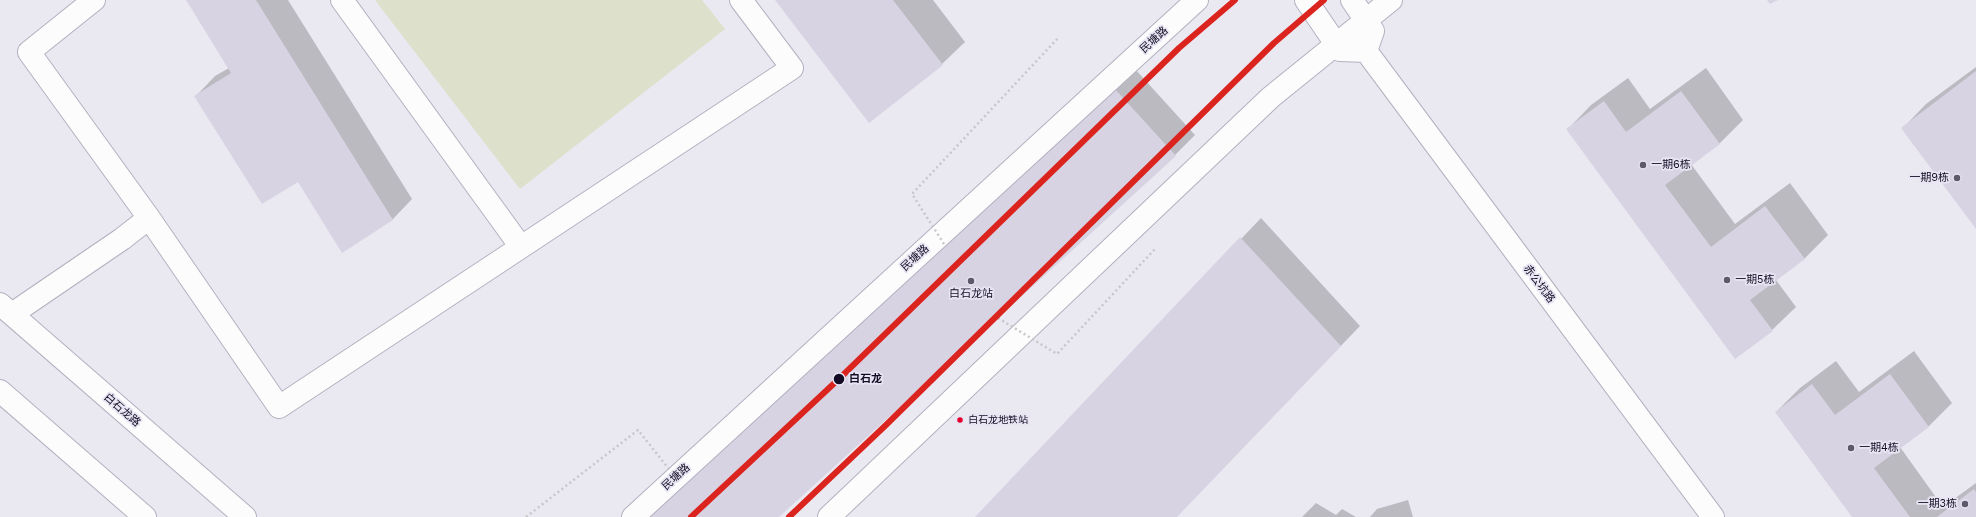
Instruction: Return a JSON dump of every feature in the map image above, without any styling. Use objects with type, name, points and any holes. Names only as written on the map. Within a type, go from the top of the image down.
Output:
[{"type":"street","points":[[94,0],[29,52],[149,218],[279,407],[792,68],[741,0]]},
{"type":"street","points":[[342,0],[521,247]]},
{"type":"street","name":"民塘路","points":[[632,517],[1197,0]]},
{"type":"street","points":[[1306,0],[1340,50],[1366,51],[1373,31],[1352,0]]},
{"type":"street","points":[[829,517],[1271,96],[1391,0]]},
{"type":"street","name":"赤公坑路","points":[[1366,51],[1713,517]]},
{"type":"street","points":[[6,309],[122,239],[149,218]]},
{"type":"street","name":"白石龙路","points":[[6,309],[245,517]]},
{"type":"street","points":[[0,391],[145,517]]},
{"type":"path","points":[[944,244],[912,194],[1059,37]]},
{"type":"path","points":[[998,318],[1057,354],[1155,249]]},
{"type":"path","points":[[526,517],[638,430],[680,483]]},
{"type":"green space","points":[[375,0],[702,0],[725,29],[520,189]]},
{"type":"building","points":[[186,0],[256,0],[393,220],[342,253],[298,182],[262,204],[194,96],[231,73]]},
{"type":"building","points":[[775,0],[893,0],[943,65],[869,123]]},
{"type":"building","points":[[1767,0],[1778,0],[1770,4]]},
{"type":"building","name":"一期9栋","points":[[1976,71],[1976,229],[1901,128]]},
{"type":"building","name":"白石龙站","points":[[1114,88],[1176,156],[779,517],[643,517]]},
{"type":"building","points":[[1681,91],[1720,144],[1665,185],[1711,247],[1765,206],[1805,259],[1750,300],[1773,331],[1735,359],[1566,129],[1604,101],[1626,132]]},
{"type":"building","points":[[1240,237],[1341,346],[1177,517],[975,517]]},
{"type":"building","name":"一期4栋","points":[[1890,374],[1929,427],[1874,468],[1910,517],[1852,517],[1775,412],[1812,384],[1835,415]]},
{"type":"building","name":"一期3栋","points":[[1974,489],[1976,492],[1976,517],[1937,517]]},
{"type":"transit line","points":[[691,517],[842,376],[1179,48],[1235,0]]},
{"type":"transit line","points":[[789,517],[886,425],[1274,43],[1324,0]]},
{"type":"place","name":"一期6栋","points":[[1643,165]]},
{"type":"place","name":"一期9栋","points":[[1957,178]]},
{"type":"place","name":"一期5栋","points":[[1727,280]]},
{"type":"place","name":"白石龙站","points":[[971,281]]},
{"type":"place","name":"白石龙","points":[[839,379]]},
{"type":"place","name":"白石龙地铁站","points":[[960,420]]},
{"type":"place","name":"一期4栋","points":[[1851,448]]},
{"type":"place","name":"一期3栋","points":[[1965,504]]}]
